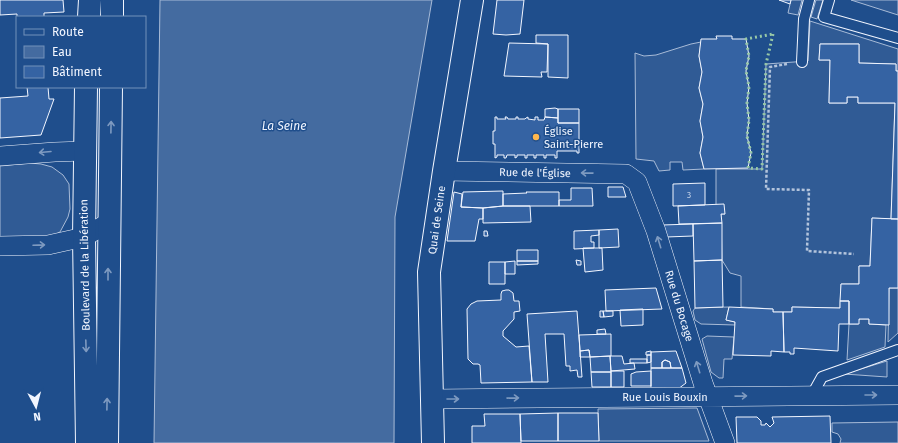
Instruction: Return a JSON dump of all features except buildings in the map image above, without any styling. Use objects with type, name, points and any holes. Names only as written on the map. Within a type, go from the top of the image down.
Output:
[{"type":"main road","points":[[89,16],[90,0]]},
{"type":"main road","points":[[112,0],[112,16]]},
{"type":"main road","name":"Quai de Seine","points":[[433,443],[429,272],[472,0]]},
{"type":"main road","name":"Boulevard de la Libération","points":[[86,88],[84,151],[84,270],[88,443]]},
{"type":"main road","points":[[106,443],[111,88]]},
{"type":"main road","points":[[84,151],[110,166]]},
{"type":"street","points":[[0,156],[84,151]]},
{"type":"street","name":"Rue de l'Église","points":[[444,171],[626,174]]},
{"type":"street","name":"Rue du Bocage","points":[[626,174],[637,182],[656,231],[708,396],[725,443]]},
{"type":"street","points":[[0,246],[48,245],[84,237],[108,224]]},
{"type":"street","points":[[60,242],[74,253],[84,270]]},
{"type":"street","name":"Rue Louis Bouxin","points":[[432,399],[898,395]]},
{"type":"lane","points":[[802,62],[804,19],[809,0]]},
{"type":"lane","points":[[829,0],[824,17],[898,38]]},
{"type":"lane","points":[[812,395],[822,377],[898,350]]},
{"type":"path","points":[[802,62],[770,67],[766,189],[809,190],[807,251],[854,254]]},
{"type":"shaded area","points":[[791,0],[802,0],[798,15],[788,13]]},
{"type":"shaded area","points":[[816,0],[823,0],[817,19],[811,17]]},
{"type":"shaded area","points":[[851,0],[898,0],[898,15]]},
{"type":"shaded area","points":[[810,21],[898,49],[898,71],[896,71],[896,64],[859,63],[859,44],[820,44],[819,60],[830,60],[829,103],[847,103],[847,97],[858,97],[858,103],[895,103],[891,219],[872,218],[870,266],[859,266],[859,284],[841,284],[840,308],[792,307],[792,312],[773,312],[773,309],[741,307],[741,276],[730,273],[722,260],[721,214],[725,214],[716,205],[716,169],[762,169],[766,64],[808,61]]},
{"type":"shaded area","points":[[701,42],[699,56],[702,72],[699,88],[703,104],[700,121],[703,137],[700,153],[704,169],[683,170],[682,162],[670,162],[670,170],[659,171],[654,161],[636,159],[635,53],[644,56],[656,55]]},
{"type":"shaded area","points":[[30,163],[52,167],[63,175],[69,184],[70,209],[68,217],[60,232],[49,238],[0,241],[0,166]]},
{"type":"shaded area","points":[[889,288],[898,288],[898,333],[888,342]]},
{"type":"shaded area","points":[[729,307],[726,320],[735,322],[735,325],[701,324],[695,320],[693,311],[695,308]]},
{"type":"shaded area","points":[[859,319],[869,319],[869,324],[886,325],[885,347],[847,360],[849,324],[858,324]]},
{"type":"shaded area","points":[[707,336],[734,337],[732,359],[724,359],[723,378],[719,378],[711,372],[702,339]]},
{"type":"shaded area","points":[[887,361],[887,377],[844,374]]},
{"type":"shaded area","points":[[697,408],[709,441],[599,441],[598,409]]},
{"type":"shaded area","points":[[898,422],[898,443],[840,443],[841,439],[838,434],[832,432],[832,423]]},
{"type":"water","name":"La Seine","points":[[160,0],[432,0],[395,217],[394,443],[154,443]]},
{"type":"hedge","points":[[773,34],[766,64],[762,169],[748,168],[751,153],[747,136],[749,120],[747,103],[749,87],[746,71],[749,56],[746,39],[773,34]]},
{"type":"place","name":"Église Saint-Pierre","points":[[536,137]]}]
